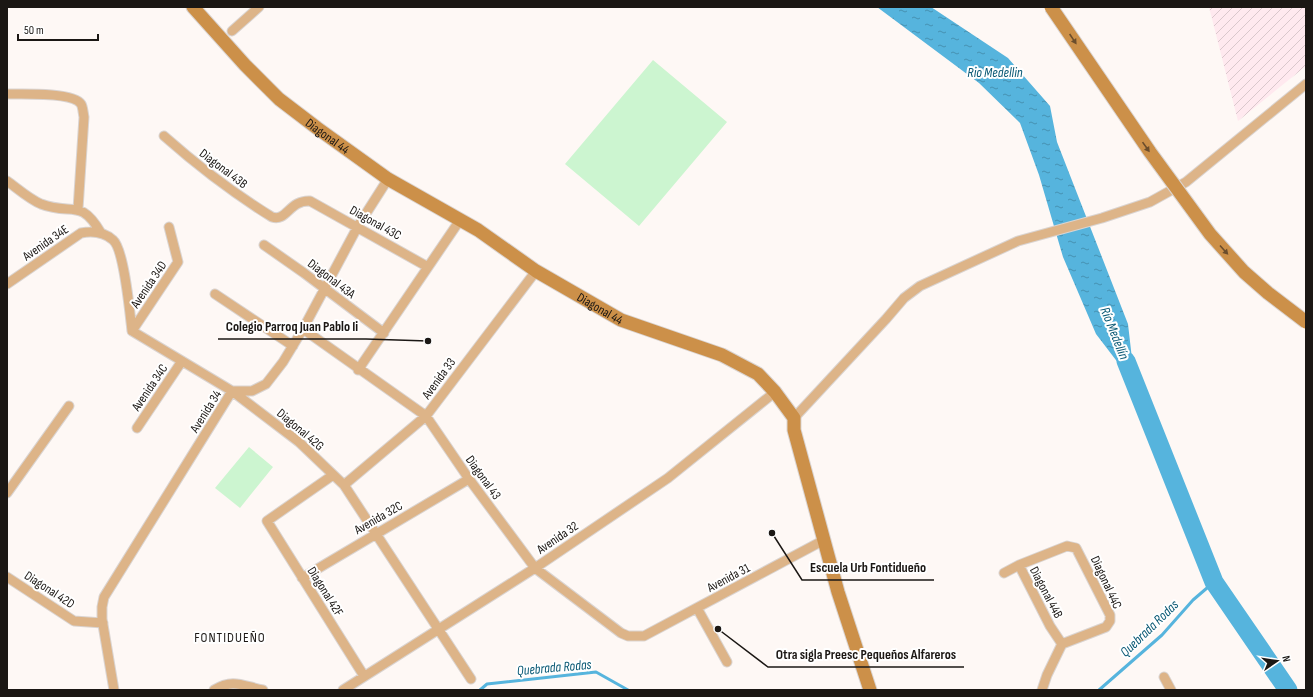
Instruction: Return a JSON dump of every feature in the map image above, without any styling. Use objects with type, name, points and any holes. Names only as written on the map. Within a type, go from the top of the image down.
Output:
[{"type":"main road","name":"Diagonal 44","points":[[193,7],[245,65],[279,99],[388,179],[478,230],[536,271],[621,320],[722,355],[758,374],[775,392],[794,418]]},
{"type":"main road","points":[[1051,7],[1150,152],[1210,234],[1244,272],[1268,293],[1306,322]]},
{"type":"main road","points":[[794,418],[794,430],[838,592],[870,690]]},
{"type":"street","points":[[232,31],[259,7]]},
{"type":"street","points":[[794,418],[904,298],[940,276],[1018,241],[1102,218],[1150,202],[1186,182],[1306,84]]},
{"type":"street","points":[[7,94],[65,96],[75,98],[81,104],[84,117],[78,209]]},
{"type":"street","name":"Diagonal 43B","points":[[164,136],[198,166],[234,194],[272,217],[276,218],[283,216],[297,202],[310,201]]},
{"type":"street","name":"Avenida 34","points":[[114,690],[103,623],[102,607],[104,597],[232,391],[252,391],[266,384],[293,346],[358,226],[388,179]]},
{"type":"street","points":[[7,181],[40,204],[62,209],[78,209],[88,214],[102,233],[114,240],[120,253],[132,331]]},
{"type":"street","name":"Diagonal 43C","points":[[310,201],[358,226],[428,266]]},
{"type":"street","points":[[358,370],[460,220]]},
{"type":"street","name":"Avenida 34D","points":[[132,331],[178,262],[169,227]]},
{"type":"street","name":"Avenida 34E","points":[[7,284],[80,233],[91,231],[102,233]]},
{"type":"street","name":"Diagonal 43A","points":[[264,245],[384,333]]},
{"type":"street","name":"Avenida 33","points":[[344,485],[426,416],[479,344],[536,271]]},
{"type":"street","points":[[215,294],[293,346]]},
{"type":"street","name":"Diagonal 43","points":[[303,329],[358,370],[391,390],[426,416],[469,479],[535,568],[615,630],[628,636],[644,636]]},
{"type":"street","name":"Diagonal 42G","points":[[132,331],[232,391],[299,442],[344,485],[377,532],[437,629],[471,679]]},
{"type":"street","name":"Avenida 34C","points":[[137,428],[182,362]]},
{"type":"street","name":"Avenida 32","points":[[343,690],[535,568],[668,478],[775,392]]},
{"type":"street","points":[[7,493],[69,406]]},
{"type":"street","name":"Diagonal 42F","points":[[333,475],[268,519],[267,524],[364,676]]},
{"type":"street","name":"Avenida 32C","points":[[302,578],[377,532],[469,479]]},
{"type":"street","name":"Avenida 31","points":[[644,636],[824,540]]},
{"type":"street","name":"Diagonal 44C","points":[[1019,565],[1067,546],[1076,548],[1110,615],[1110,621],[1106,627],[1062,644]]},
{"type":"street","name":"Diagonal 44B","points":[[1004,573],[1019,565],[1050,626],[1062,644]]},
{"type":"street","name":"Diagonal 42D","points":[[7,577],[74,621],[103,623]]},
{"type":"street","points":[[697,608],[727,662]]},
{"type":"street","points":[[1042,690],[1047,674],[1062,644]]},
{"type":"street","points":[[1164,676],[1171,690]]},
{"type":"street","points":[[214,690],[224,684],[236,683],[263,690]]},
{"type":"shaded area","points":[[1209,7],[1306,7],[1306,66],[1238,121]]},
{"type":"green space","points":[[653,60],[727,122],[639,226],[565,164]]},
{"type":"green space","points":[[249,447],[273,467],[240,508],[215,488]]},
{"type":"water","name":"Rio Medellin","points":[[877,7],[931,7],[1008,58],[1050,106],[1057,142],[1128,324],[1135,385],[1096,334],[1063,257],[1039,175],[1020,123],[979,83]]},
{"type":"waterway","name":"Río Medellín","points":[[1126,361],[1214,582],[1288,690]]},
{"type":"waterway","name":"Quebrada Rodas","points":[[1099,690],[1162,635],[1193,600],[1214,582]]},
{"type":"waterway","name":"Quebrada Rodas","points":[[480,690],[487,684],[596,672],[628,690]]},
{"type":"place","name":"Colegio Parroq Juan Pablo Ii","points":[[428,341]]},
{"type":"place","name":"Escuela Urb Fontidueño","points":[[772,533]]},
{"type":"place","name":"Otra sigla Preesc Pequeños Alfareros","points":[[718,629]]},
{"type":"district","name":"FONTIDUEÑO","points":[[230,637]]}]
